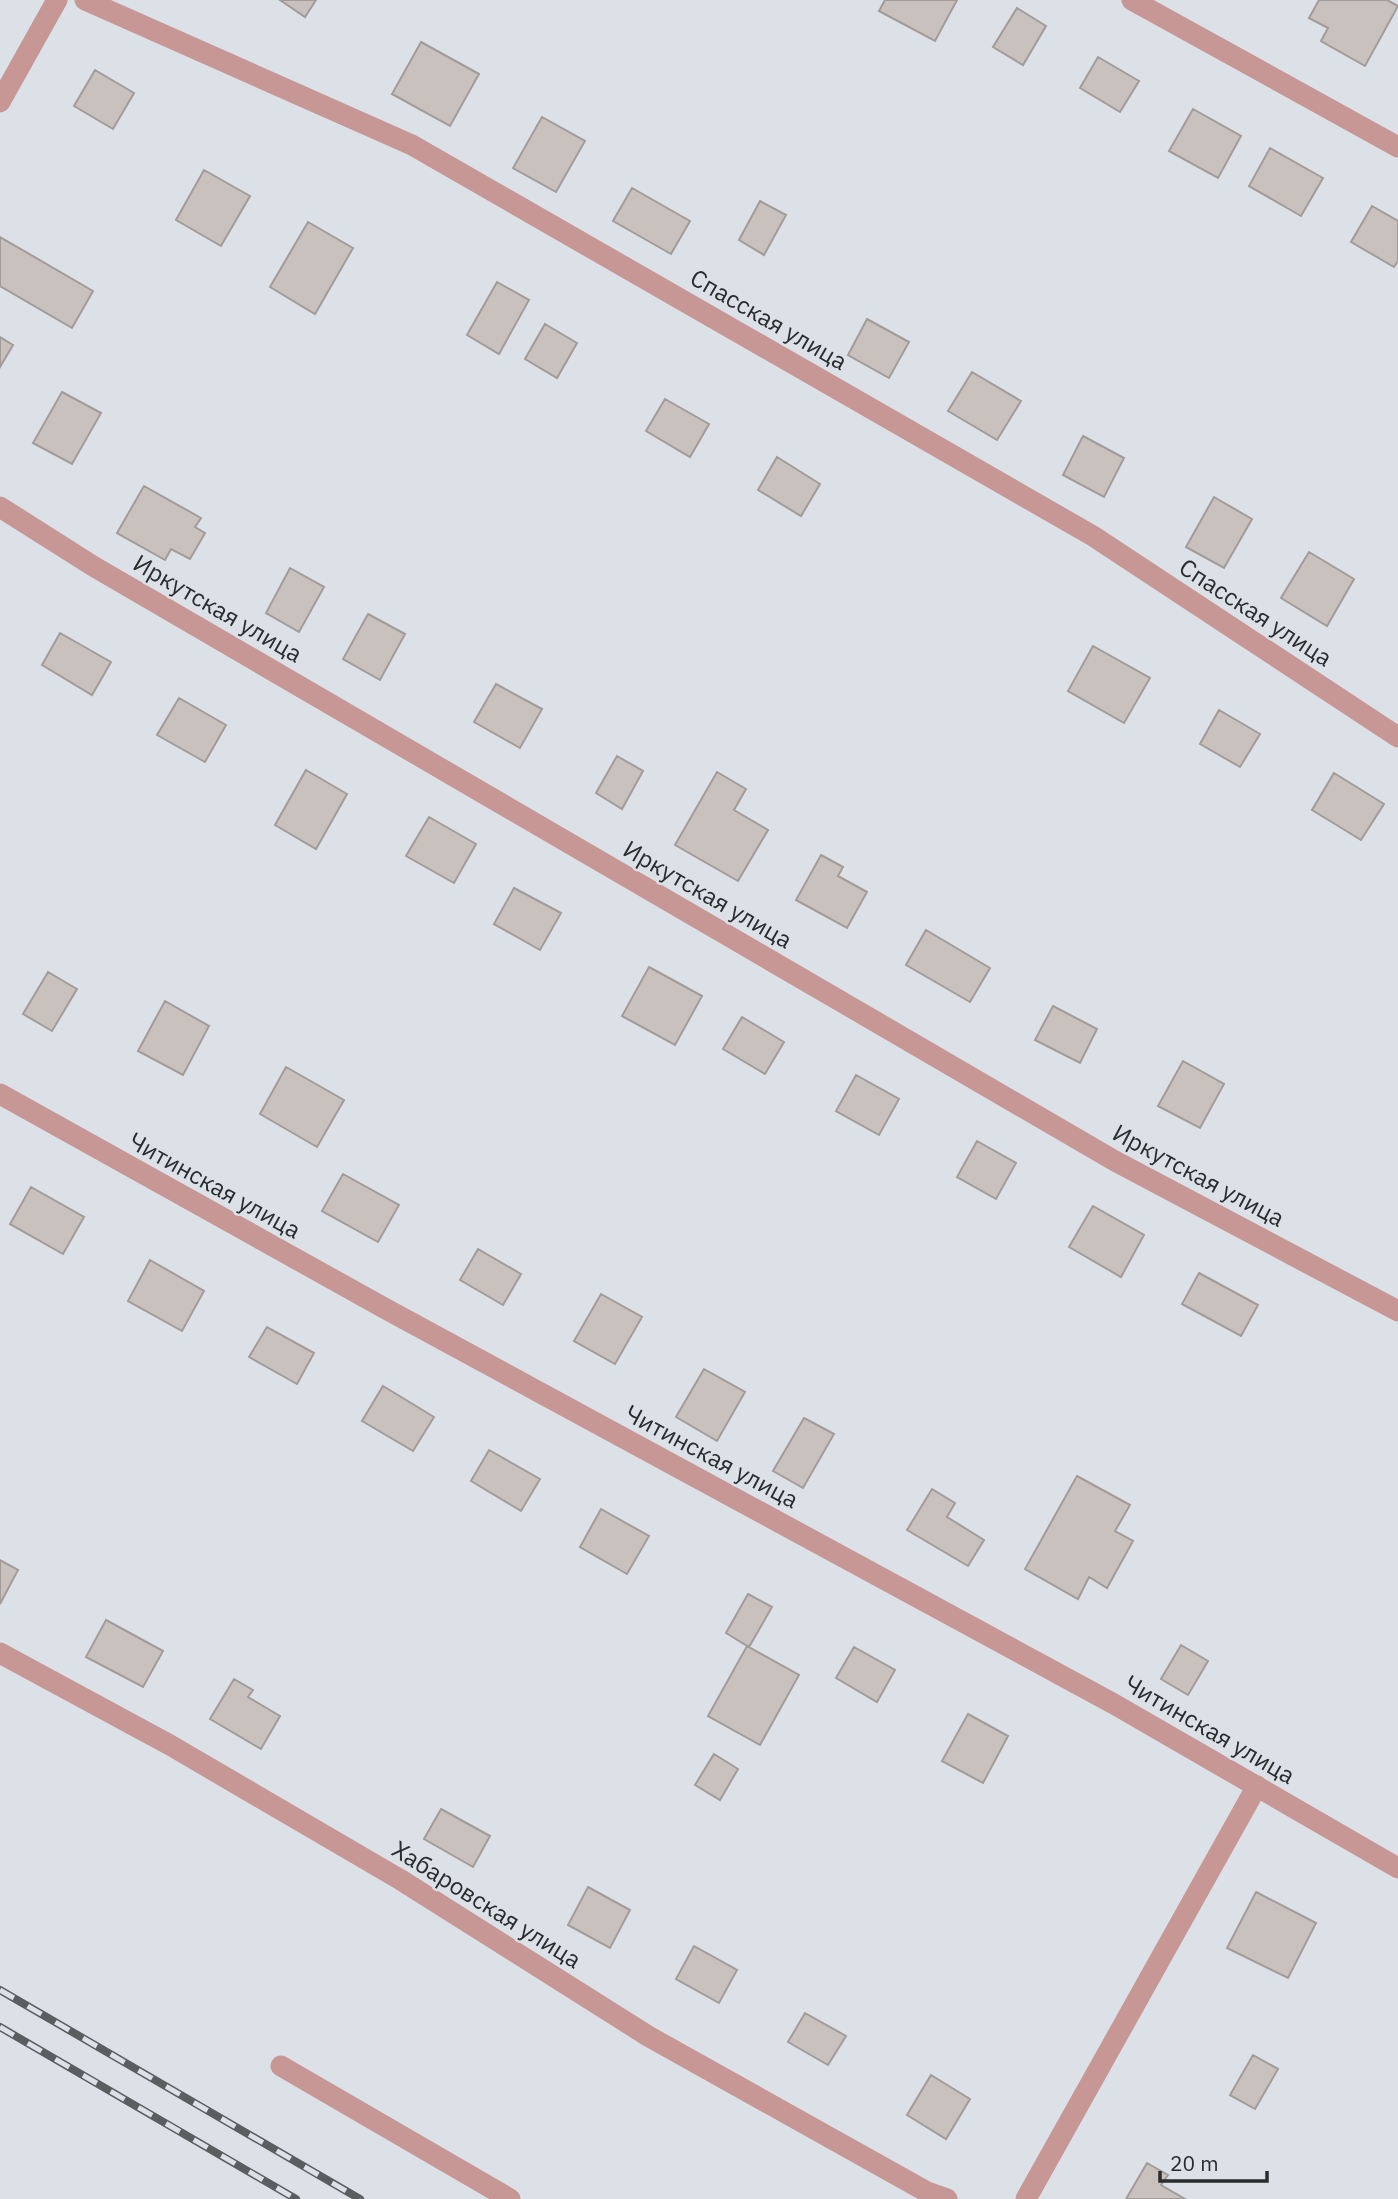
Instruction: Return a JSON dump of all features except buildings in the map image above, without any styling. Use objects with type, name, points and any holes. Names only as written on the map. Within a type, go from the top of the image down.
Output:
[{"type":"street","points":[[0,102],[57,0]]},
{"type":"street","name":"Спасская улица","points":[[85,0],[412,145],[1093,536],[1398,737]]},
{"type":"street","points":[[1132,0],[1398,147]]},
{"type":"street","name":"Иркутская улица","points":[[0,507],[93,566],[1103,1154],[1398,1311]]},
{"type":"street","name":"Читинская улица","points":[[0,1094],[374,1303],[1102,1698],[1398,1868]]},
{"type":"street","name":"Хабаровская улица","points":[[0,1653],[170,1745],[401,1880],[648,2036],[927,2192],[947,2199]]},
{"type":"street","points":[[1026,2199],[1257,1786]]},
{"type":"street","points":[[281,2066],[510,2199]]},
{"type":"railway","points":[[0,1990],[360,2199]]},
{"type":"railway","points":[[0,2027],[296,2199]]}]
